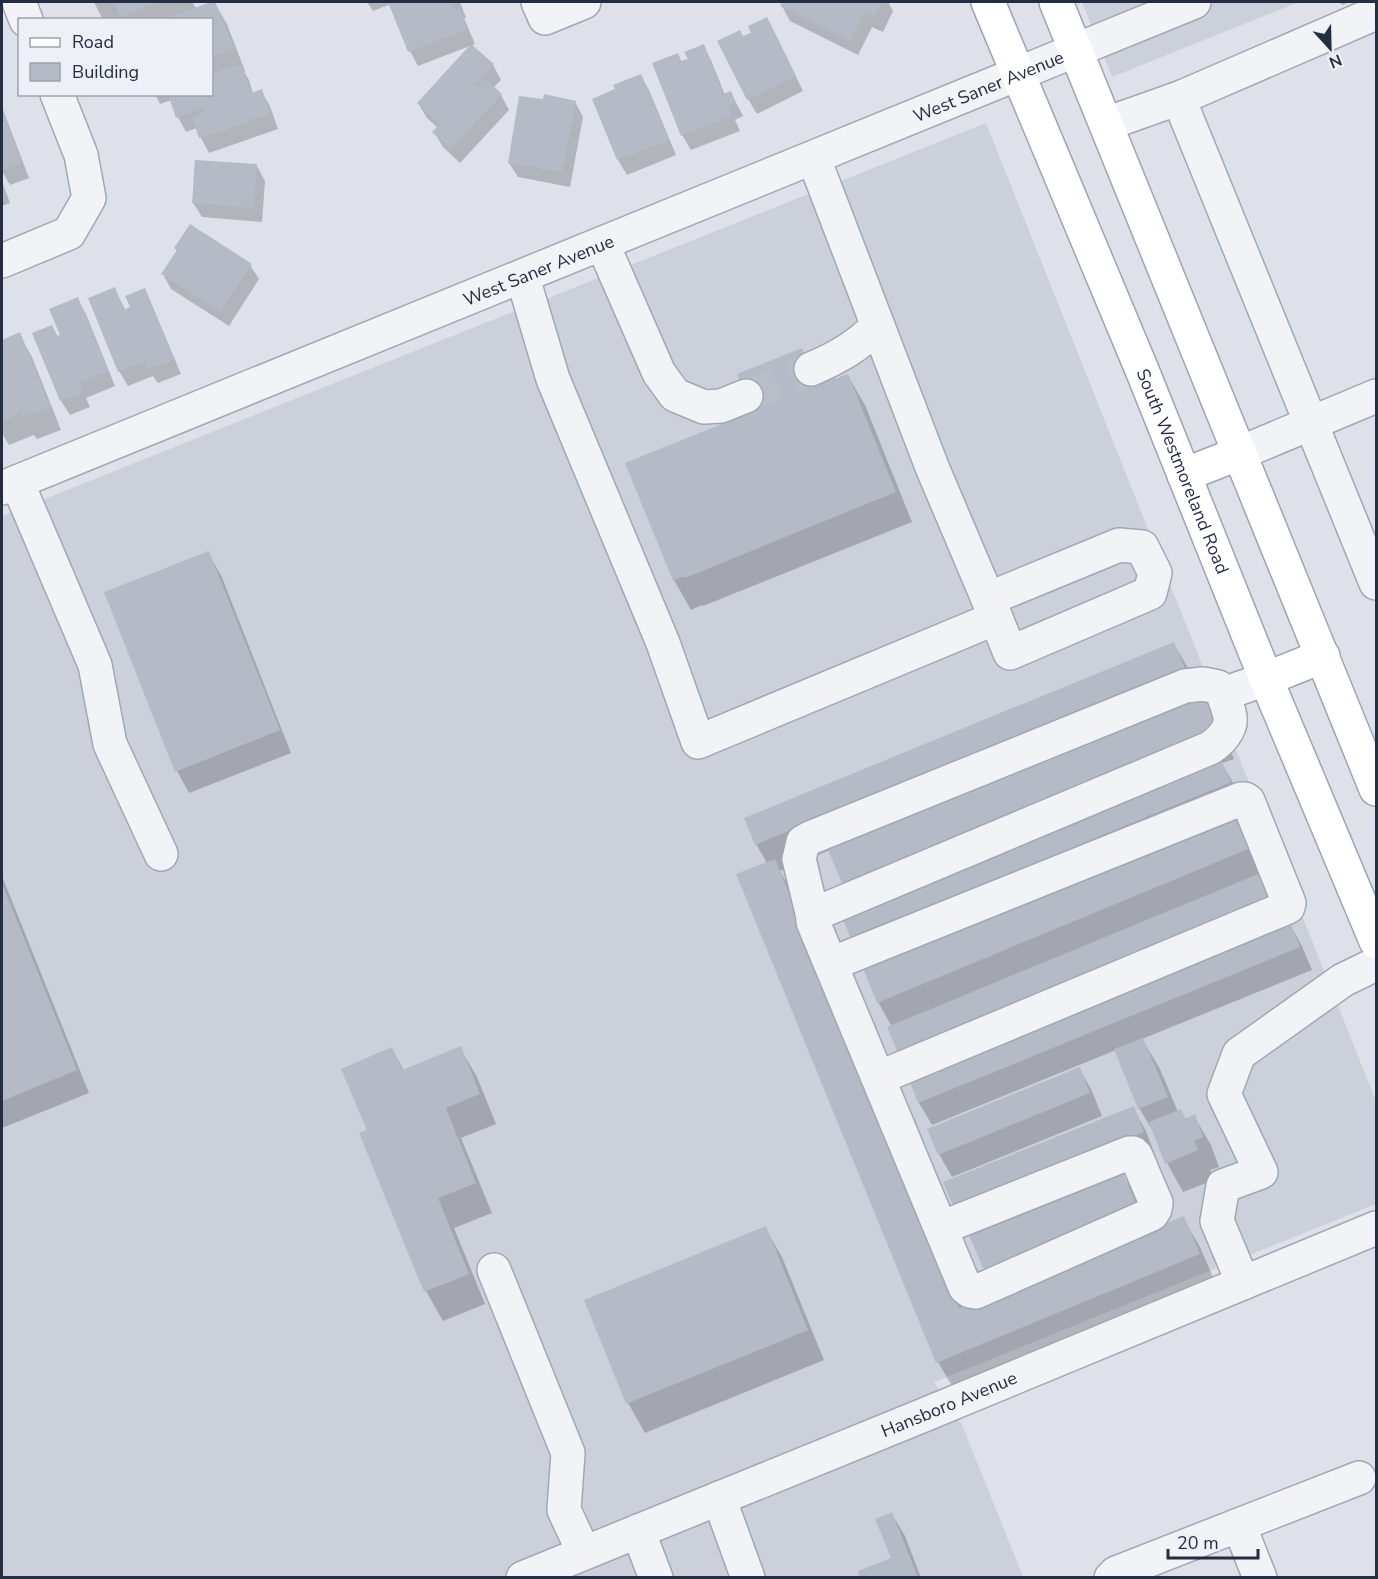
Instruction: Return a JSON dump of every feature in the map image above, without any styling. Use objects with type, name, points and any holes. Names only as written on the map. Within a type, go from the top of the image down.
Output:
[{"type":"main road","name":"South Westmoreland Road","points":[[988,2],[1266,679],[1377,941]]},
{"type":"main road","points":[[1056,2],[1323,656],[1367,738],[1377,789]]},
{"type":"main road","points":[[1184,475],[1240,453]]},
{"type":"main road","points":[[1266,679],[1323,656]]},
{"type":"street","points":[[19,2],[25,18]]},
{"type":"street","points":[[538,2],[545,18],[584,2]]},
{"type":"street","name":"West Saner Avenue","points":[[9,485],[523,278],[1194,2]]},
{"type":"street","points":[[1106,124],[1182,97],[1377,13]]},
{"type":"street","points":[[2,261],[69,233],[89,198],[81,155],[58,96]]},
{"type":"street","points":[[1182,97],[1183,109],[1377,583]]},
{"type":"street","points":[[523,278],[552,378],[663,643],[698,742],[992,609],[932,467],[814,159]]},
{"type":"street","points":[[603,245],[659,373],[675,395],[704,407],[721,406],[746,396]]},
{"type":"street","points":[[811,369],[833,360],[861,342],[878,326]]},
{"type":"street","points":[[1240,453],[1377,396]]},
{"type":"street","points":[[9,485],[95,665],[110,744],[161,854]]},
{"type":"street","points":[[1222,694],[1266,679]]},
{"type":"street","points":[[813,917],[1210,748],[1220,742],[1231,719],[1222,694],[1218,687],[1203,684],[1185,686],[803,842],[799,860],[813,922],[831,964],[940,1228],[965,1287],[976,1292],[1152,1214],[1156,1203],[1133,1152],[940,1228]]},
{"type":"street","points":[[831,964],[1241,799],[1248,801],[1289,903],[1288,907],[878,1078]]},
{"type":"street","points":[[1243,1283],[1217,1221],[1223,1186],[1260,1172],[1224,1094],[1239,1054],[1343,980],[1377,964]]},
{"type":"street","name":"Hansboro Avenue","points":[[523,1578],[1377,1228]]},
{"type":"street","points":[[494,1270],[568,1453],[564,1510],[584,1553]]},
{"type":"street","points":[[1111,1578],[1116,1573],[1359,1478]]},
{"type":"street","points":[[719,1498],[748,1578]]},
{"type":"street","points":[[1239,1525],[1260,1578]]},
{"type":"street","points":[[638,1531],[656,1578]]},
{"type":"shaded area","points":[[1082,2],[1299,2],[1112,77]]},
{"type":"shaded area","points":[[986,123],[1376,1101],[1376,1204],[934,1382],[962,1425],[1023,1577],[2,1578],[2,516]]},
{"type":"building","points":[[114,2],[158,2],[120,17]]},
{"type":"building","points":[[215,2],[234,48],[213,57],[213,18],[168,18]]},
{"type":"building","points":[[388,2],[461,2],[453,5],[455,10],[460,8],[467,29],[408,52]]},
{"type":"building","points":[[782,2],[883,2],[874,18],[864,13],[850,41],[780,6]]},
{"type":"building","points":[[767,17],[796,76],[747,100],[717,41],[740,30],[743,36],[751,33],[748,26]]},
{"type":"building","points":[[471,44],[494,64],[475,85],[477,87],[485,78],[502,94],[451,149],[432,132],[440,124],[417,103]]},
{"type":"building","points":[[704,44],[723,94],[731,91],[735,101],[728,105],[732,116],[681,136],[652,63],[678,53],[681,61],[688,59],[684,52]]},
{"type":"building","points":[[241,64],[251,93],[262,89],[270,114],[199,138],[192,118],[205,112],[204,108],[176,118],[169,96],[213,96],[213,74]]},
{"type":"building","points":[[641,74],[669,140],[617,160],[592,99],[615,89],[613,85]]},
{"type":"building","points":[[544,94],[576,101],[562,172],[508,163],[519,96],[543,99]]},
{"type":"building","points":[[2,110],[22,163],[2,171]]},
{"type":"building","points":[[195,160],[257,164],[254,208],[192,203]]},
{"type":"building","points":[[190,224],[252,264],[220,312],[161,274]]},
{"type":"building","points":[[115,287],[124,310],[130,307],[125,296],[145,288],[174,359],[148,369],[145,361],[118,372],[88,298]]},
{"type":"building","points":[[78,297],[108,371],[79,383],[83,392],[60,401],[32,333],[52,325],[57,336],[60,335],[49,309]]},
{"type":"building","points":[[20,332],[50,407],[23,417],[21,413],[2,421],[2,340]]},
{"type":"building","points":[[802,348],[815,379],[833,373],[835,379],[848,374],[896,492],[673,581],[625,463],[752,412],[737,374]]},
{"type":"building","points":[[209,551],[280,730],[175,772],[104,592]]},
{"type":"building","points":[[1174,642],[1185,668],[755,845],[744,818]]},
{"type":"building","points":[[1202,689],[1218,729],[842,883],[825,843]]},
{"type":"building","points":[[1220,757],[1231,782],[851,939],[840,913]]},
{"type":"building","points":[[1242,806],[1258,845],[877,1003],[861,964]]},
{"type":"building","points":[[775,859],[959,1308],[1184,1216],[1200,1254],[936,1363],[736,874]]},
{"type":"building","points":[[1268,870],[1278,896],[898,1053],[887,1027]]},
{"type":"building","points":[[2,883],[77,1070],[2,1101]]},
{"type":"building","points":[[1290,922],[1300,947],[918,1103],[908,1077]]},
{"type":"building","points":[[1143,1038],[1168,1097],[1138,1109],[1114,1049]]},
{"type":"building","points":[[461,1046],[480,1094],[446,1108],[476,1183],[438,1198],[469,1274],[424,1292],[359,1133],[367,1130],[341,1069],[392,1047],[402,1070]]},
{"type":"building","points":[[1080,1067],[1090,1093],[938,1155],[927,1129]]},
{"type":"building","points":[[1134,1106],[1144,1132],[954,1208],[943,1182]]},
{"type":"building","points":[[1181,1109],[1185,1119],[1195,1114],[1203,1137],[1194,1141],[1198,1150],[1165,1164],[1149,1122]]},
{"type":"building","points":[[1120,1167],[1137,1206],[984,1270],[967,1231]]},
{"type":"building","points":[[766,1226],[808,1330],[626,1404],[584,1300]]},
{"type":"building","points":[[892,1512],[918,1578],[860,1578],[858,1571],[891,1558],[875,1519]]},
{"type":"tunnel","points":[[746,396],[811,369]]}]
